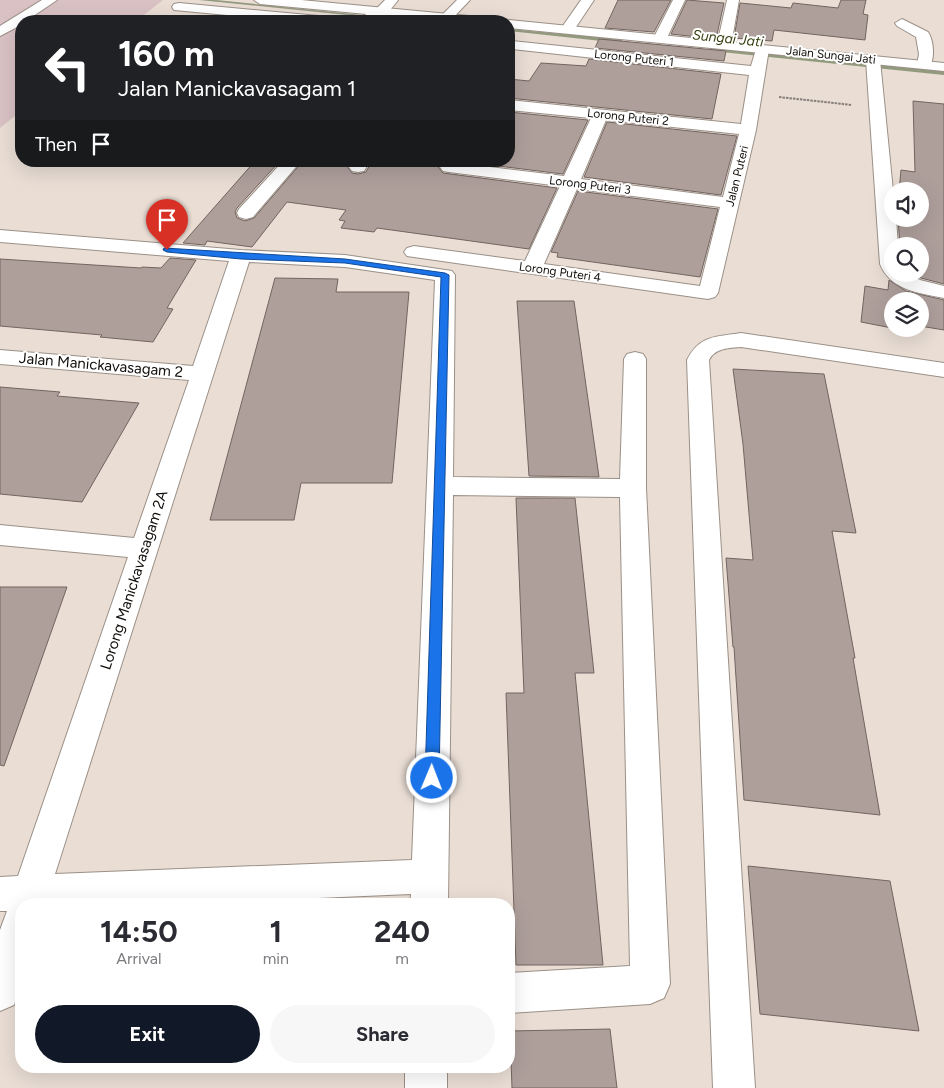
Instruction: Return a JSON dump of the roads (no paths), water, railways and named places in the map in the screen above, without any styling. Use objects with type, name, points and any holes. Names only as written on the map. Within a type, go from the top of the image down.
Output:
[{"type":"street","points":[[28,15],[51,0]]},
{"type":"street","points":[[260,0],[359,15]]},
{"type":"street","points":[[374,15],[392,0]]},
{"type":"street","points":[[450,15],[464,0]]},
{"type":"street","points":[[567,30],[588,0]]},
{"type":"street","points":[[660,39],[679,0]]},
{"type":"street","points":[[724,44],[733,0]]},
{"type":"street","points":[[168,15],[184,2],[280,15]]},
{"type":"street","points":[[0,33],[15,23]]},
{"type":"street","points":[[902,23],[923,35],[926,54],[924,65]]},
{"type":"street","name":"Jalan Sungai Jati","points":[[515,25],[724,44],[760,57],[944,67]]},
{"type":"street","points":[[0,33],[15,35]]},
{"type":"street","name":"Lorong Puteri 1","points":[[515,45],[760,57]]},
{"type":"street","name":"Jalan Puteri","points":[[708,293],[748,130],[760,57]]},
{"type":"street","points":[[874,64],[888,237]]},
{"type":"street","name":"Lorong Puteri 2","points":[[515,106],[748,130]]},
{"type":"street","points":[[532,268],[601,114]]},
{"type":"street","points":[[246,214],[288,167]]},
{"type":"street","name":"Lorong Puteri 3","points":[[449,167],[730,203]]},
{"type":"street","points":[[0,236],[241,256],[345,261],[445,275],[430,890],[196,898]]},
{"type":"street","name":"Lorong Puteri 4","points":[[412,252],[708,293]]},
{"type":"street","name":"Lorong Manickavasagam 2A","points":[[22,898],[145,549],[241,256]]},
{"type":"street","points":[[908,282],[913,285],[944,292]]},
{"type":"street","points":[[734,1088],[698,360],[702,350],[717,343],[741,340],[944,370]]},
{"type":"street","name":"Jalan Manickavasagam 2","points":[[0,357],[203,374]]},
{"type":"street","points":[[515,993],[650,984],[633,488],[635,359]]},
{"type":"street","points":[[440,486],[633,488]]},
{"type":"street","points":[[0,535],[145,549]]},
{"type":"street","name":"Lorong Manickavasagam 2A","points":[[0,991],[15,926]]},
{"type":"street","points":[[426,1073],[426,1088]]},
{"type":"waterway","name":"Sungai Jati","points":[[201,0],[357,15]]},
{"type":"waterway","name":"Sungai Jati","points":[[515,31],[620,41]]},
{"type":"waterway","name":"Sungai Jati","points":[[714,50],[944,73]]}]
